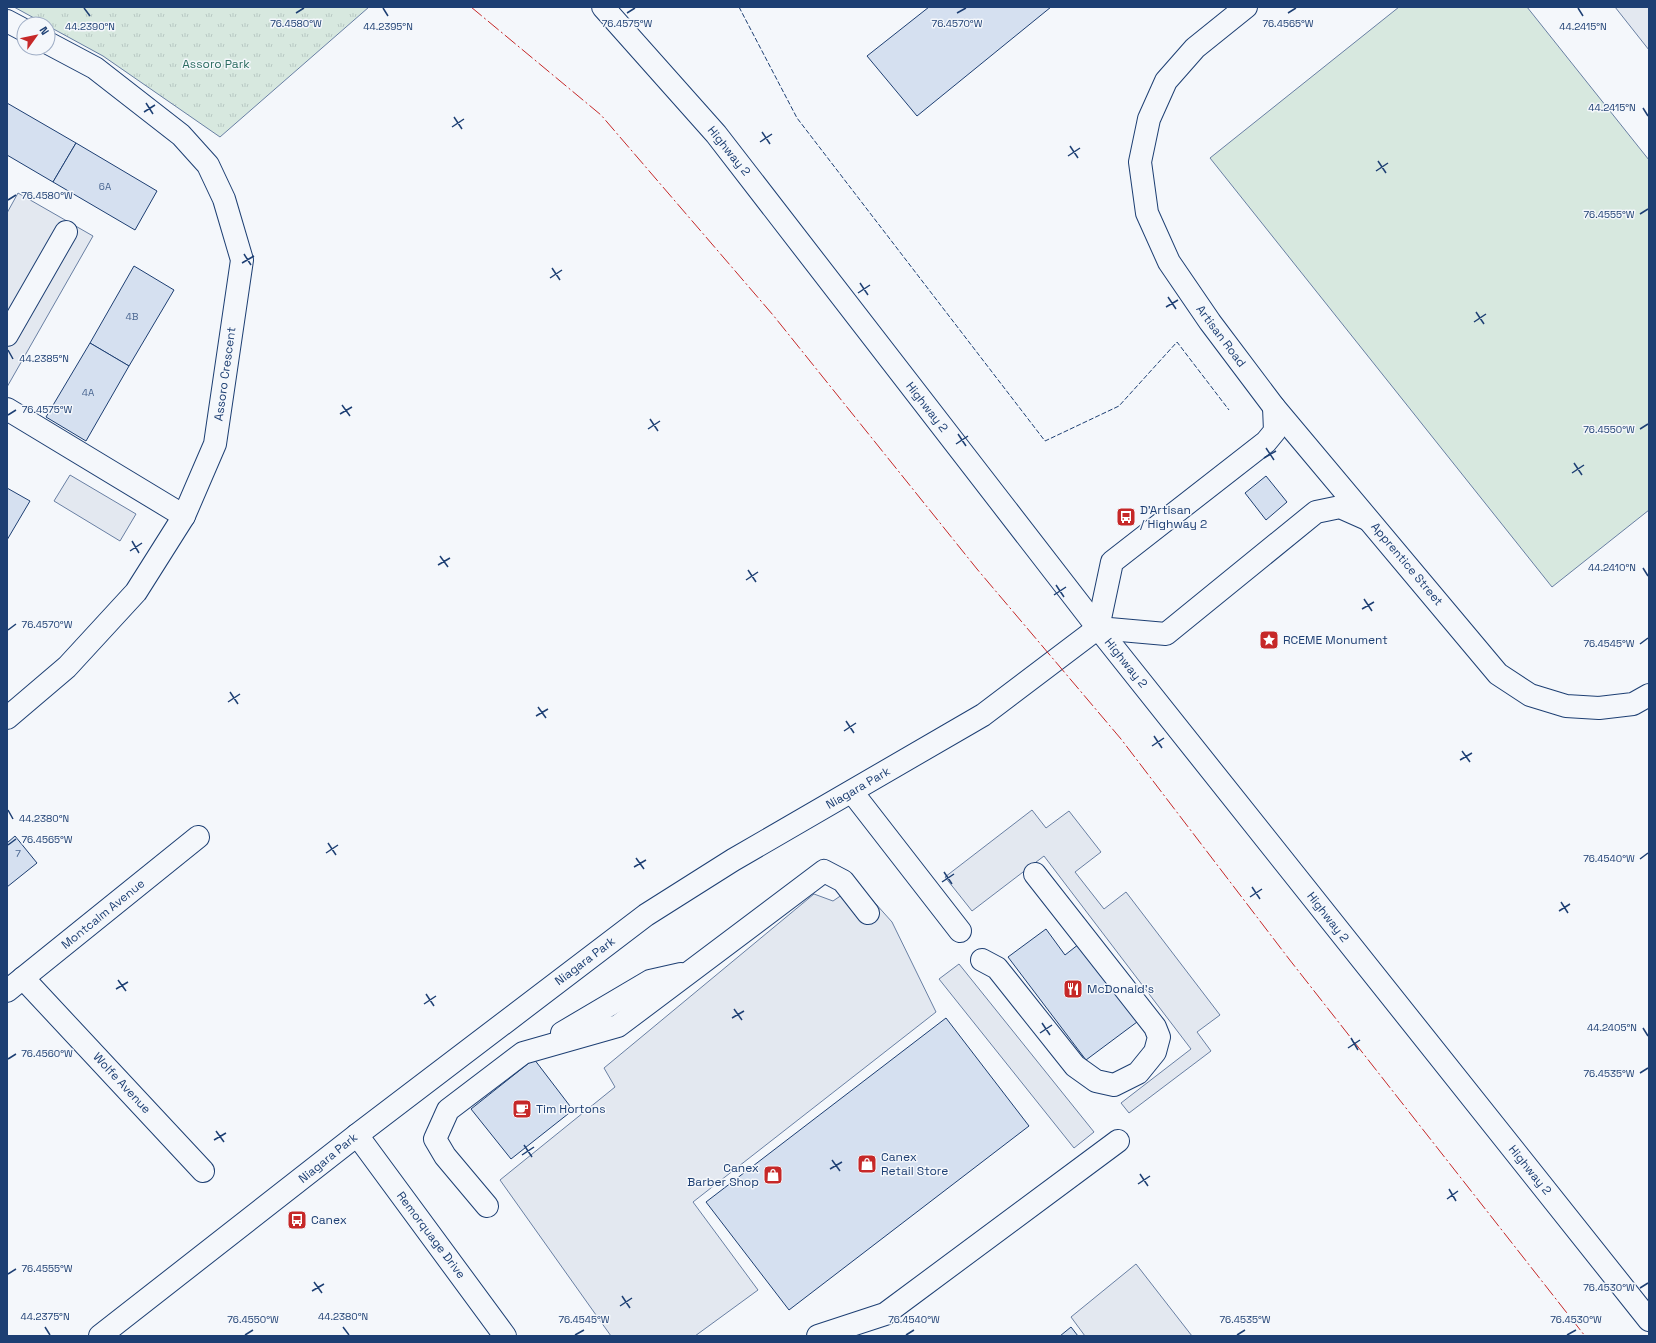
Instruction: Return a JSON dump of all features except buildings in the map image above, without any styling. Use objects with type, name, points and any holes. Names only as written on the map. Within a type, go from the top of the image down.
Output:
[{"type":"street","name":"Highway 2","points":[[603,7],[716,134],[1098,628],[1649,1320]]},
{"type":"street","name":"Artisan Road","points":[[1246,7],[1195,48],[1166,81],[1149,119],[1140,162],[1147,213],[1169,262],[1210,322],[1274,406],[1371,521]]},
{"type":"street","points":[[7,21],[16,26]]},
{"type":"street","name":"Assoro Crescent","points":[[11,706],[67,667],[136,592],[184,516],[215,444],[242,260],[224,199],[208,165],[181,135],[95,68],[56,47]]},
{"type":"street","points":[[7,334],[66,232]]},
{"type":"street","points":[[1098,628],[1112,562],[1266,442],[1275,431],[1274,406]]},
{"type":"street","points":[[7,409],[184,516]]},
{"type":"street","name":"Apprentice Street","points":[[1098,628],[1166,634],[1316,512],[1340,507],[1371,521],[1498,674],[1530,695],[1566,706],[1599,708],[1633,704],[1649,695]]},
{"type":"street","name":"Niagara Park","points":[[100,1336],[357,1135],[646,914],[733,860],[983,715],[1098,628]]},
{"type":"street","points":[[852,792],[960,932]]},
{"type":"street","name":"Montcalm Avenue","points":[[15,985],[198,837]]},
{"type":"street","points":[[487,1206],[445,1156],[434,1139],[448,1110],[523,1053],[618,1026],[824,871],[843,881],[868,913]]},
{"type":"street","points":[[982,960],[997,968],[1076,1066],[1096,1081],[1114,1085],[1138,1073],[1155,1052],[1159,1038],[1155,1027],[1035,874]]},
{"type":"street","name":"Wolfe Avenue","points":[[15,985],[204,1171]]},
{"type":"street","name":"Remorquage Drive","points":[[357,1135],[505,1336]]},
{"type":"street","points":[[818,1336],[886,1314],[1118,1141]]},
{"type":"green space","name":"Assoro Park","points":[[14,7],[369,7],[220,137],[103,56],[56,30],[56,16],[30,16]]},
{"type":"green space","points":[[1399,7],[1527,7],[1649,160],[1649,510],[1552,587],[1210,158]]},
{"type":"shaded area","points":[[1615,7],[1649,7],[1649,50]]},
{"type":"shaded area","points":[[18,193],[93,236],[7,387],[7,213]]},
{"type":"shaded area","points":[[70,475],[136,514],[120,541],[54,501]]},
{"type":"shaded area","points":[[1032,810],[1046,828],[1069,811],[1101,852],[1075,872],[1104,909],[1126,892],[1220,1015],[1197,1032],[1211,1051],[1129,1113],[1121,1103],[1191,1049],[1044,856],[972,911],[945,877]]},
{"type":"shaded area","points":[[858,884],[892,922],[936,1012],[693,1202],[758,1290],[695,1336],[611,1336],[500,1180],[615,1087],[604,1068],[814,894],[833,901]]},
{"type":"shaded area","points":[[959,964],[1094,1132],[1074,1148],[939,979]]},
{"type":"shaded area","points":[[1136,1264],[1192,1336],[1085,1336],[1071,1317]]},
{"type":"fence","points":[[739,7],[797,118],[1045,441],[1119,406],[1177,342],[1229,410]]},
{"type":"power","points":[[471,7],[601,115],[773,315],[977,569],[1121,739],[1289,959],[1585,1336]]},
{"type":"place","name":"D'Artisan / Highway 2","points":[[1126,517]]},
{"type":"place","name":"RCEME Monument","points":[[1269,640]]},
{"type":"place","name":"McDonald's","points":[[1073,989]]},
{"type":"place","name":"Tim Hortons","points":[[522,1109]]},
{"type":"place","name":"Canex Retail Store","points":[[867,1164]]},
{"type":"place","name":"Canex Barber Shop","points":[[773,1175]]},
{"type":"place","name":"Canex","points":[[297,1220]]}]
